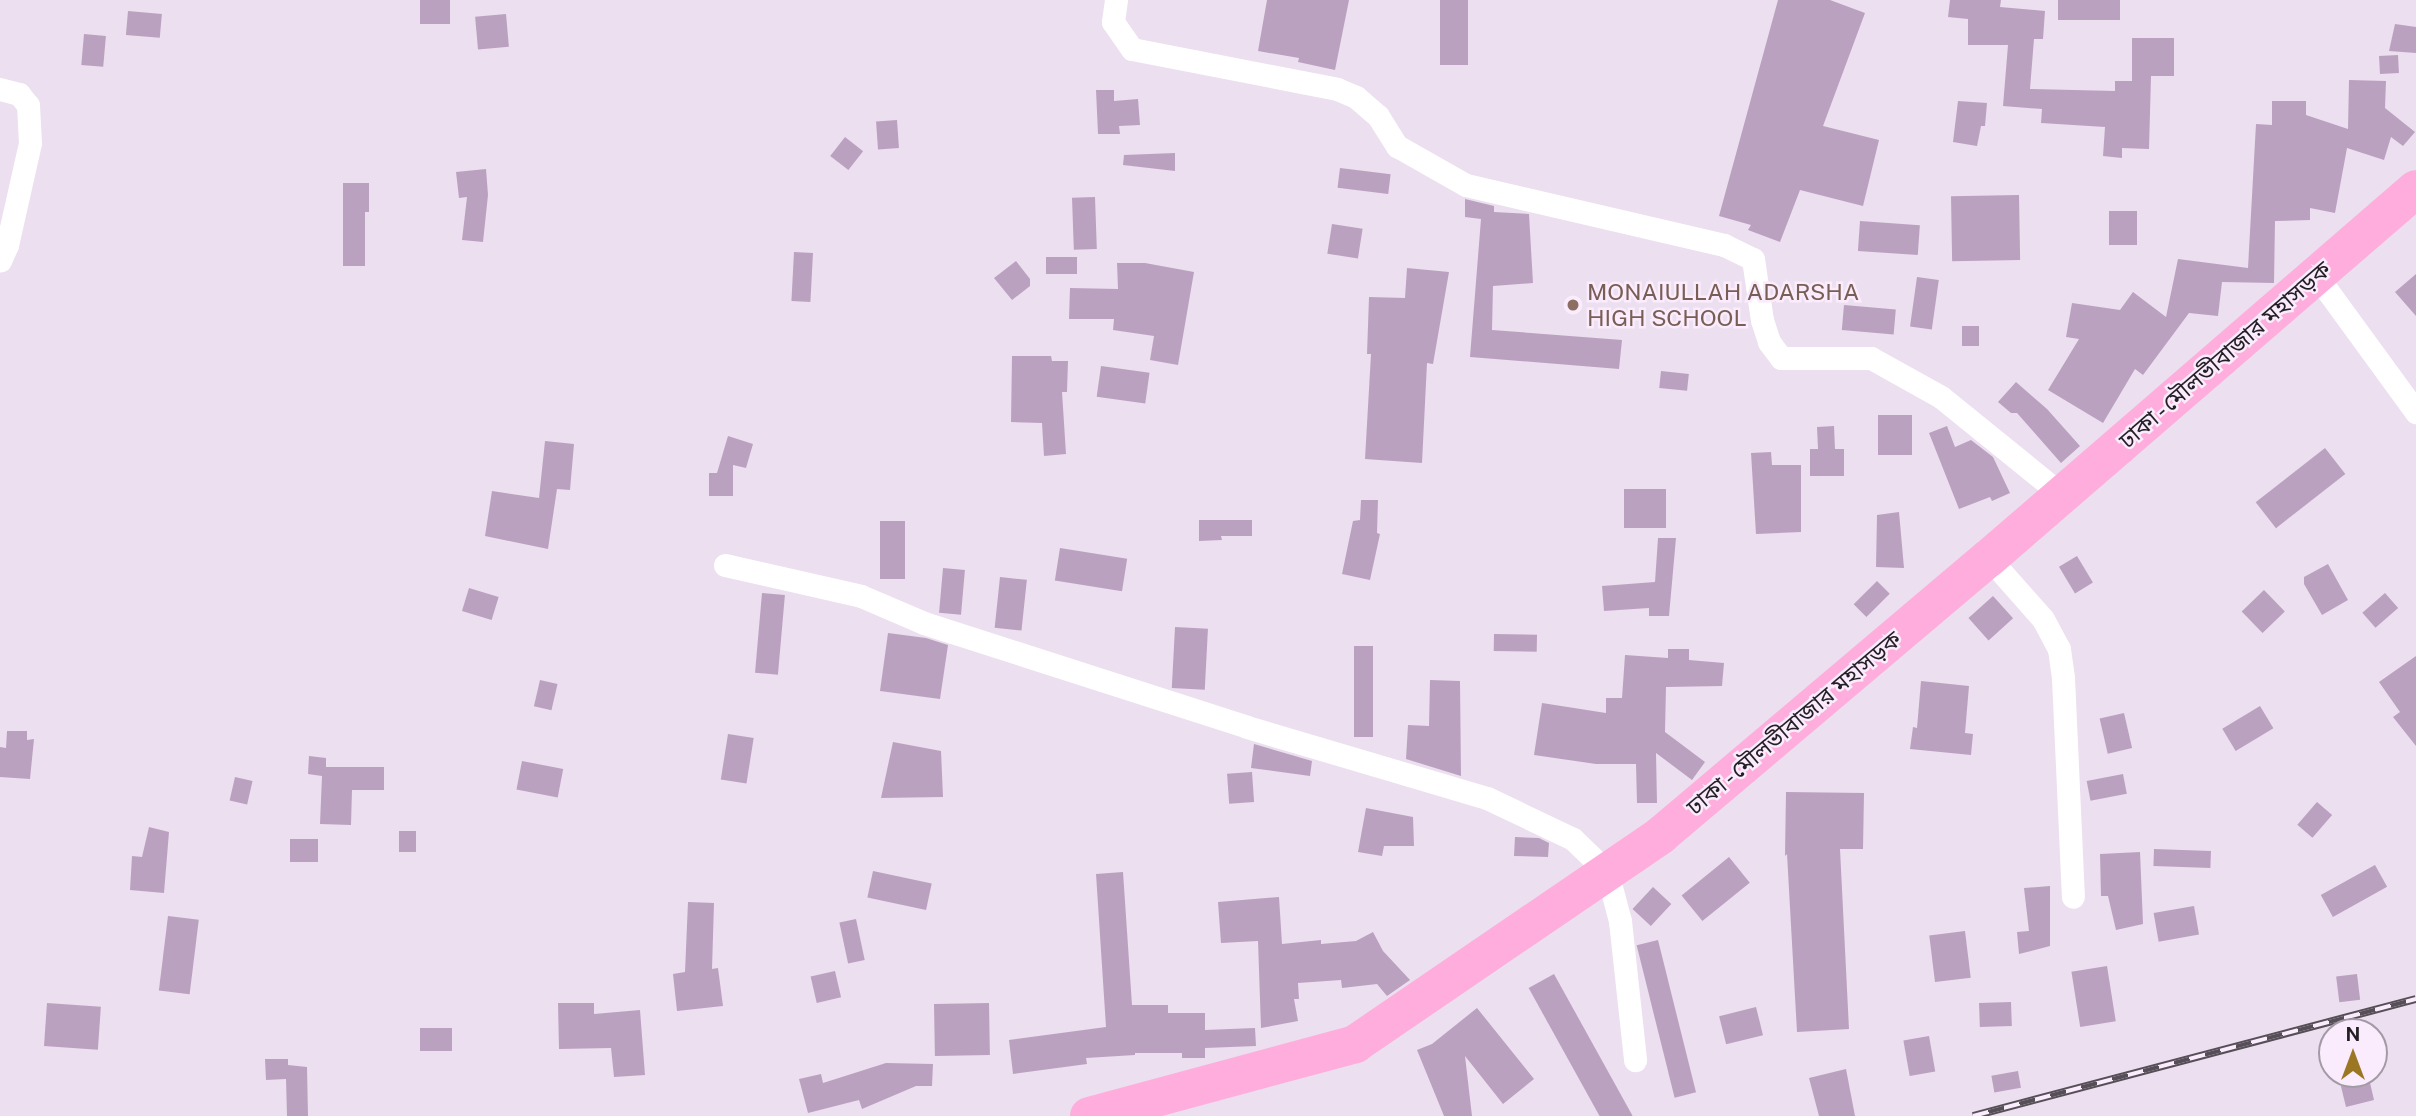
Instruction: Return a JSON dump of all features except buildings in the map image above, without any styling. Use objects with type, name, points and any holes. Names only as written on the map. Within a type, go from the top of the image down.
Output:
[{"type":"highway","name":"ঢাকা - মৌলভীবাজার মহাসড়ক","points":[[1089,1116],[1355,1045],[1661,835],[1989,558],[2416,189]]},
{"type":"street","points":[[1116,0],[1114,22],[1132,50],[1337,89],[1356,96],[1378,116],[1397,146],[1466,186],[1724,245],[1752,259],[1762,320],[1769,342],[1782,358],[1871,358],[1941,397],[2062,495]]},
{"type":"street","points":[[0,89],[19,94],[28,105],[30,143],[7,245],[0,261]]},
{"type":"street","points":[[2316,275],[2416,412]]},
{"type":"street","points":[[1989,558],[2043,619],[2059,649],[2073,897]]},
{"type":"street","points":[[725,565],[861,596],[963,635],[1247,727],[1487,798],[1573,839],[1607,872],[1620,921],[1635,1060]]},
{"type":"railway","points":[[1973,1116],[2416,999]]},
{"type":"place","name":"MONAIULLAH ADARSHA HIGH SCHOOL","points":[[1573,305]]}]
